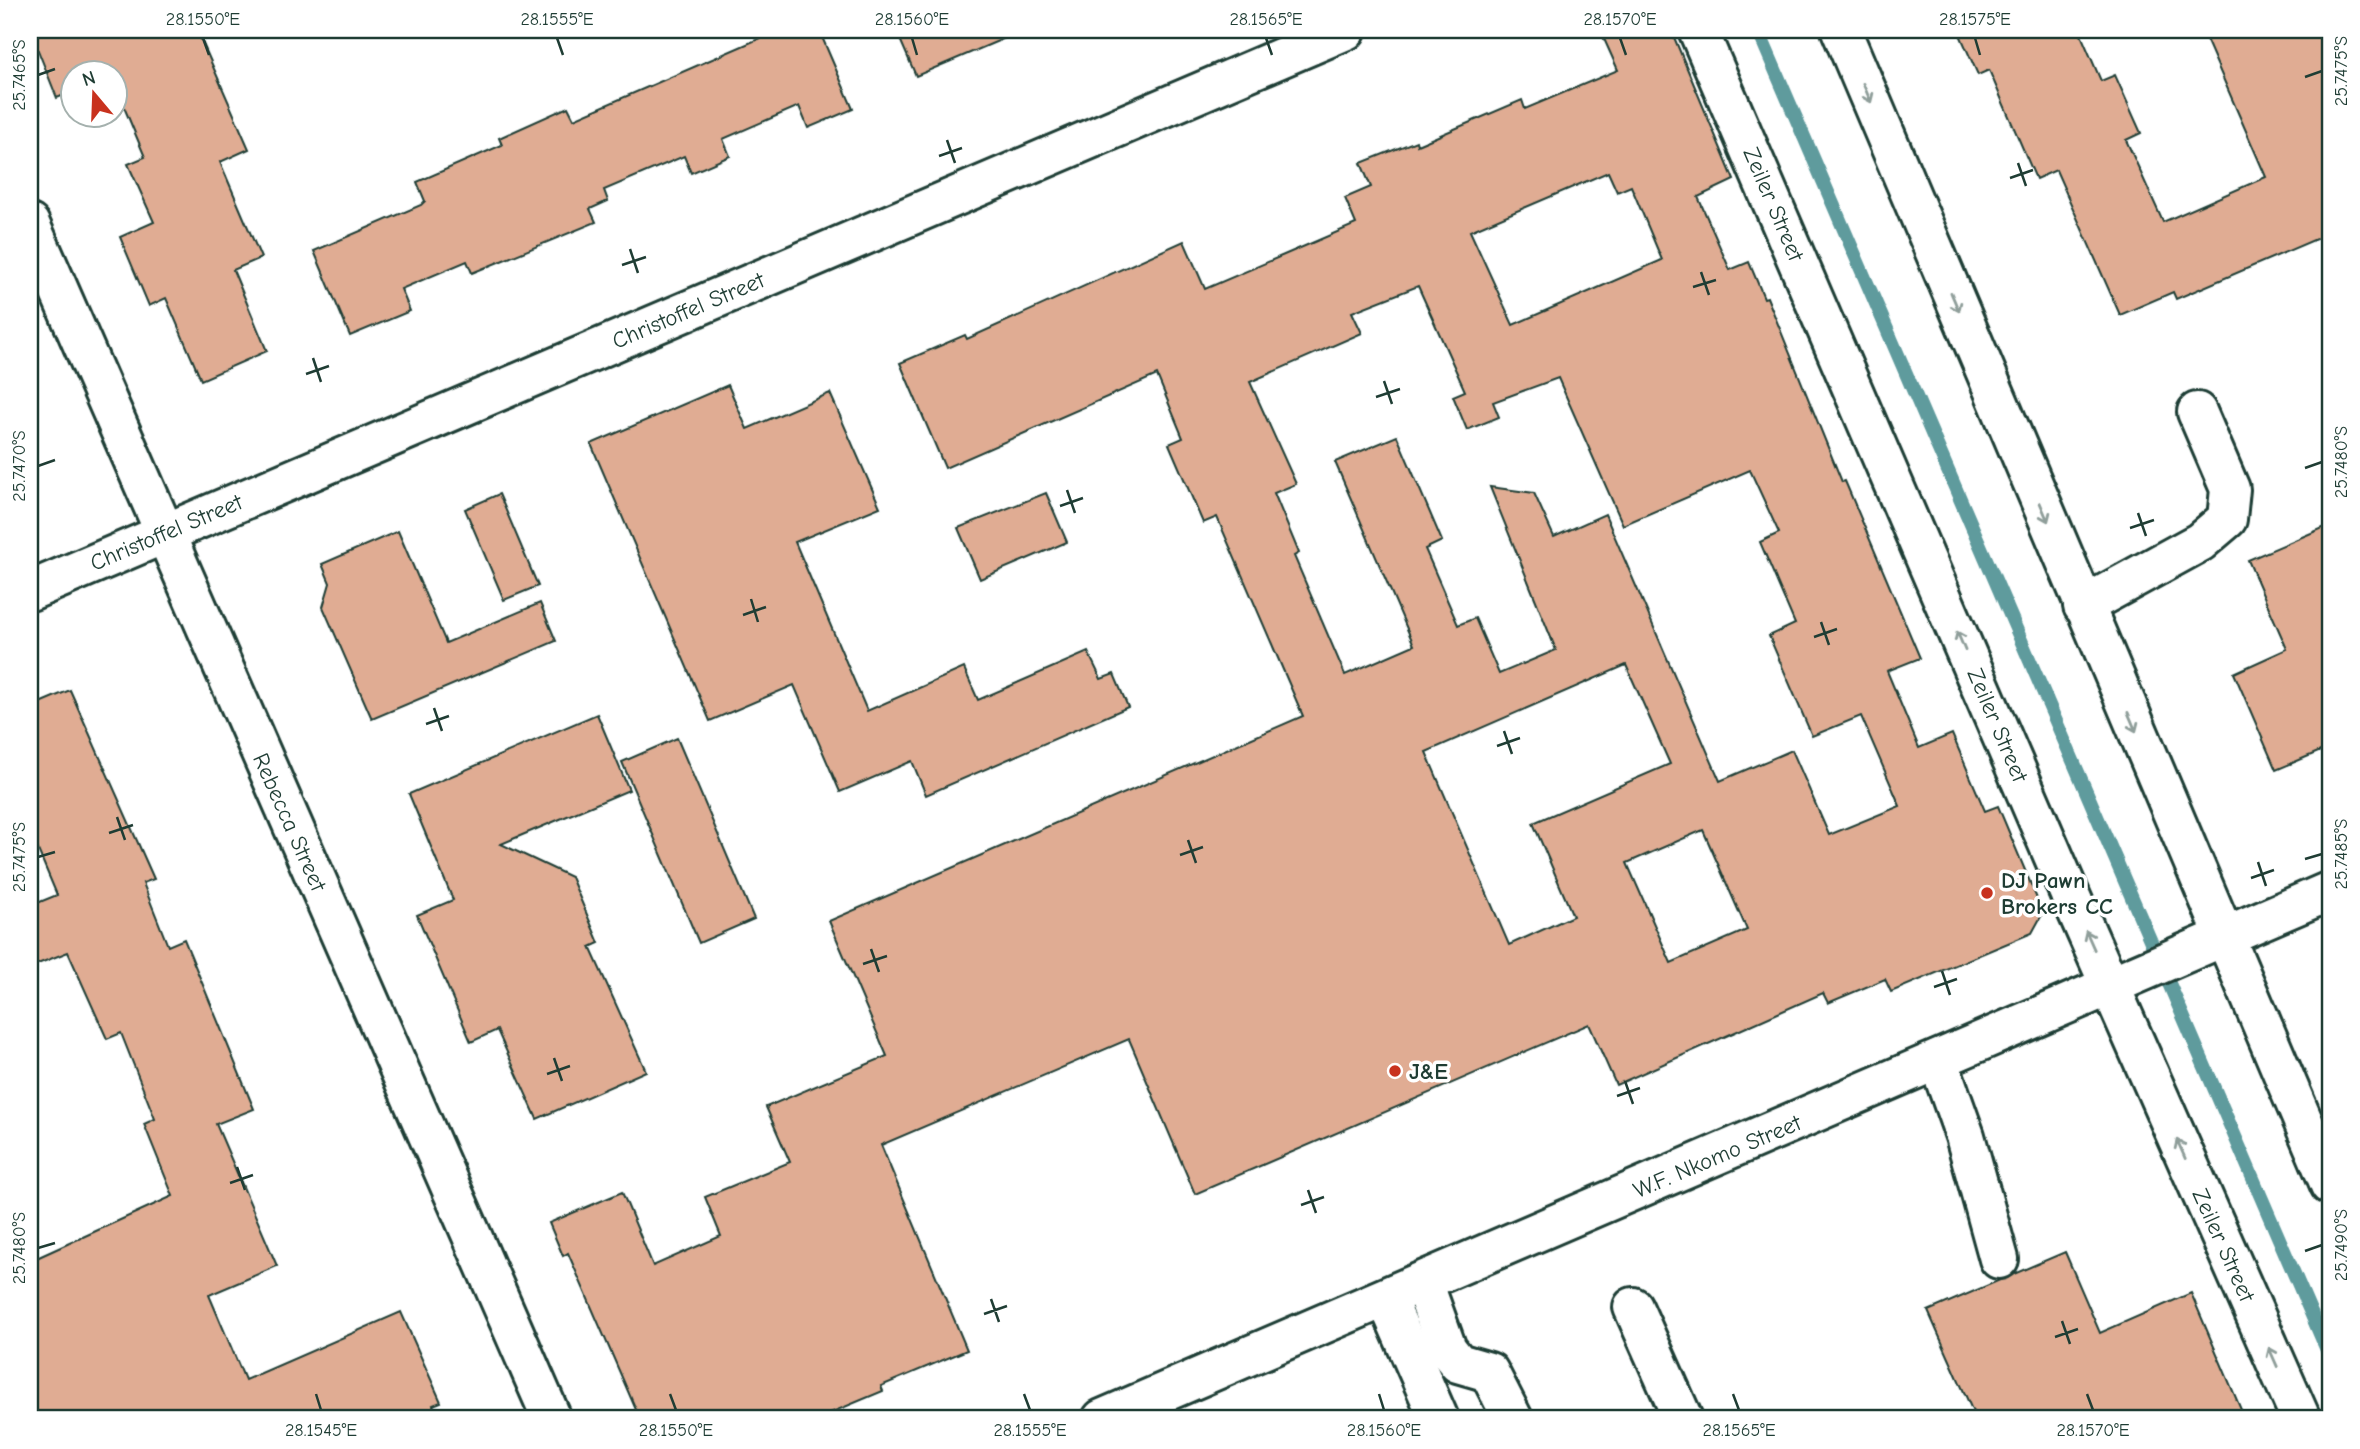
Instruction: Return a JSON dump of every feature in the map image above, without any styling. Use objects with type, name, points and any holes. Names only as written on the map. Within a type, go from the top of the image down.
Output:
[{"type":"street","name":"Christoffel Street","points":[[30,591],[1346,30]]},
{"type":"street","name":"Zeiler Street","points":[[1698,30],[2301,1419]]},
{"type":"street","points":[[1841,30],[2083,606],[2218,940],[2330,1185]]},
{"type":"street","name":"Rebecca Street","points":[[30,224],[551,1419]]},
{"type":"street","points":[[2083,606],[2200,542],[2227,519],[2230,489],[2197,412]]},
{"type":"street","name":"W.F. Nkomo Street","points":[[1102,1419],[2330,891]]},
{"type":"street","points":[[1938,1060],[1965,1136],[2000,1259]]},
{"type":"street","points":[[1423,1282],[1447,1349],[1458,1363],[1489,1372],[1513,1419]]},
{"type":"street","points":[[1386,1298],[1439,1419]]},
{"type":"street","points":[[1633,1307],[1683,1419]]},
{"type":"building","points":[[30,30],[197,30],[249,149],[220,162],[261,258],[233,270],[267,351],[201,380],[166,298],[149,306],[120,237],[154,222],[128,164],[145,157],[130,121],[130,60],[60,60],[60,97],[57,98]]},
{"type":"building","points":[[779,30],[819,30],[853,109],[808,128],[799,106],[723,139],[730,156],[691,173],[684,156],[604,190],[608,201],[590,209],[596,222],[472,273],[467,261],[401,289],[410,311],[350,336],[314,251],[421,205],[425,201],[417,182],[502,145],[499,138],[568,107],[574,119]]},
{"type":"building","points":[[896,30],[1024,30],[916,76]]},
{"type":"building","points":[[1600,30],[1671,30],[1734,180],[1698,197],[1730,270],[1749,262],[1764,298],[1767,297],[1842,482],[1845,481],[1920,658],[1887,671],[1919,748],[1952,734],[1985,811],[1998,806],[2043,913],[2032,933],[1891,992],[1885,979],[1828,1003],[1823,993],[1616,1085],[1589,1024],[1195,1194],[1129,1039],[881,1145],[967,1350],[881,1386],[883,1391],[816,1419],[640,1419],[568,1253],[563,1256],[549,1223],[622,1192],[653,1266],[721,1236],[705,1197],[790,1162],[766,1107],[887,1056],[829,921],[1303,716],[1217,517],[1203,523],[1169,444],[1183,438],[1157,375],[945,468],[900,363],[965,335],[967,339],[1184,241],[1205,289],[1356,224],[1345,198],[1371,187],[1361,163],[1416,141],[1417,145],[1522,100],[1525,109],[1618,70]],"holes":[[[1608,172],[1617,192],[1631,186],[1662,260],[1513,325],[1470,231]],[[1418,286],[1465,391],[1453,396],[1467,430],[1499,417],[1493,402],[1558,378],[1623,525],[1750,470],[1779,533],[1760,542],[1795,624],[1769,636],[1812,736],[1861,716],[1900,806],[1829,835],[1792,750],[1720,781],[1605,514],[1554,537],[1534,493],[1490,487],[1556,650],[1499,674],[1475,618],[1458,625],[1425,549],[1442,541],[1397,436],[1335,462],[1414,645],[1345,675],[1294,556],[1299,553],[1274,493],[1296,484],[1250,382],[1362,333],[1352,312]],[[1626,665],[1670,764],[1533,823],[1573,916],[1509,945],[1426,752]],[[1703,830],[1747,930],[1671,963],[1627,863]]]},
{"type":"building","points":[[1958,30],[2079,30],[2101,81],[2115,75],[2141,133],[2126,140],[2163,222],[2266,177],[2202,30],[2330,30],[2330,233],[2176,299],[2173,292],[2120,315],[2056,170],[2036,179],[1989,70],[1978,75]]},
{"type":"building","points":[[728,385],[747,429],[830,393],[880,507],[795,542],[867,711],[964,668],[978,700],[1088,652],[1101,679],[1114,674],[1128,707],[926,795],[912,761],[840,792],[794,685],[710,721],[591,444]]},
{"type":"building","points":[[1046,493],[1067,542],[980,579],[958,528]]},
{"type":"building","points":[[499,494],[538,586],[504,600],[465,509]]},
{"type":"building","points":[[2330,525],[2330,747],[2276,770],[2234,673],[2287,649],[2248,560]]},
{"type":"building","points":[[398,531],[446,643],[540,603],[556,641],[372,719],[323,607],[330,583],[322,564]]},
{"type":"building","points":[[70,690],[154,879],[143,883],[168,946],[184,939],[254,1109],[216,1124],[277,1266],[209,1295],[245,1380],[401,1312],[441,1402],[433,1405],[439,1419],[30,1419],[30,1261],[173,1196],[144,1124],[155,1119],[121,1033],[107,1039],[68,952],[30,967],[30,906],[57,895],[30,831],[30,707]]},
{"type":"building","points":[[597,714],[629,790],[501,844],[571,877],[599,943],[590,947],[646,1071],[537,1119],[497,1030],[471,1042],[417,915],[453,900],[409,794]]},
{"type":"building","points":[[677,738],[754,919],[699,943],[622,762]]},
{"type":"building","points":[[2065,1252],[2100,1333],[2191,1293],[2245,1419],[1976,1419],[1928,1311]]},
{"type":"waterway","points":[[1758,30],[2330,1357]]},
{"type":"place","name":"DJ Pawn Brokers CC","points":[[1987,893]]},
{"type":"place","name":"J&E","points":[[1395,1071]]}]
